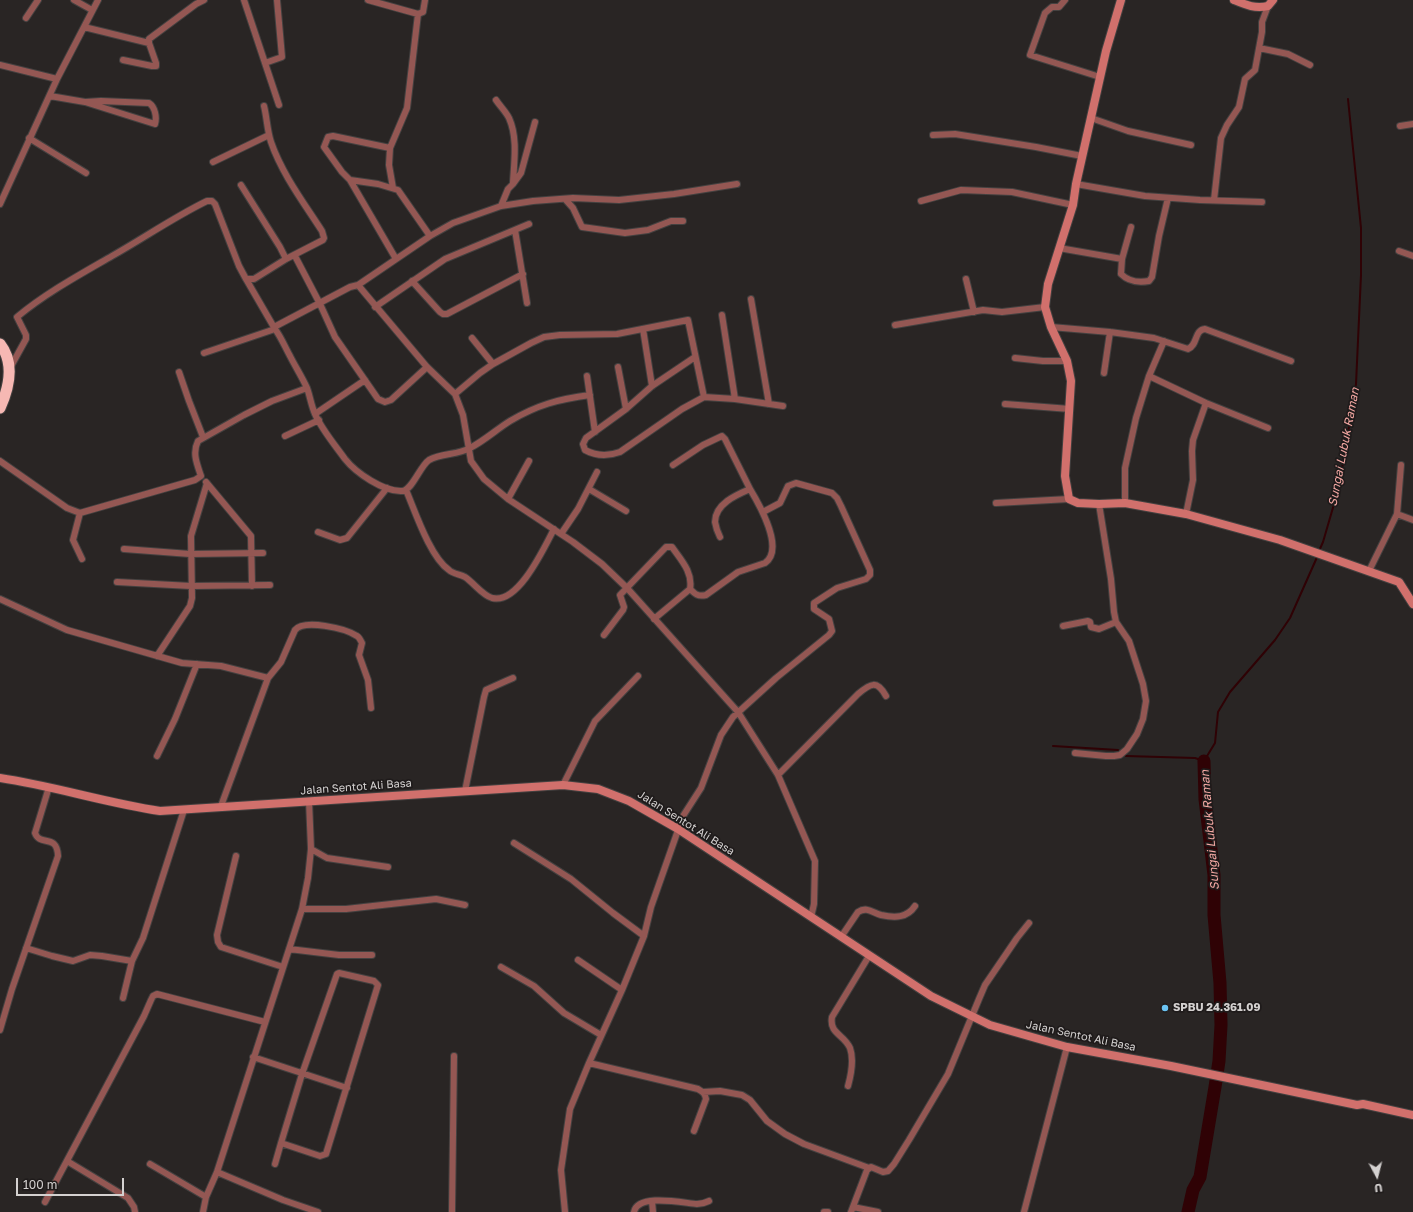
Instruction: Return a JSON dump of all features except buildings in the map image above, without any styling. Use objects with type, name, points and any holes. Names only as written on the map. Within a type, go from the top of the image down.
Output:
[{"type":"highway","points":[[0,344],[10,369],[10,382],[0,408]]},
{"type":"main road","points":[[1121,0],[1100,77],[1076,184],[1073,205],[1048,284],[1045,307],[1051,327],[1067,361],[1072,381],[1065,476],[1068,499],[1078,503],[1125,503],[1186,514],[1280,540],[1399,582],[1413,604]]},
{"type":"main road","points":[[1234,0],[1248,6],[1259,8],[1271,3]]},
{"type":"main road","name":"Jalan Sentot Ali Basa","points":[[0,778],[136,808],[160,811],[563,785],[598,789],[629,801],[678,829],[931,996],[990,1025],[1067,1047],[1196,1071],[1357,1105]]},
{"type":"main road","points":[[1357,1105],[1363,1104],[1413,1116]]},
{"type":"main road","points":[[1357,1105],[1361,1109],[1413,1120]]},
{"type":"street","points":[[26,18],[38,0]]},
{"type":"street","points":[[74,0],[92,10]]},
{"type":"street","points":[[0,204],[57,79],[98,0]]},
{"type":"street","points":[[123,60],[156,66],[149,44],[149,39],[196,4],[204,0]]},
{"type":"street","points":[[244,0],[280,105]]},
{"type":"street","points":[[265,63],[282,57],[276,0]]},
{"type":"street","points":[[368,0],[418,14]]},
{"type":"street","points":[[394,188],[389,165],[390,148],[407,108],[418,14],[422,12],[425,0]]},
{"type":"street","points":[[1065,0],[1059,7],[1052,7],[1045,13],[1030,55],[1100,77]]},
{"type":"street","points":[[1214,200],[1221,138],[1227,125],[1239,108],[1245,79],[1255,70],[1262,32],[1262,22],[1271,3]]},
{"type":"street","points":[[84,27],[149,44]]},
{"type":"street","points":[[1259,48],[1288,54],[1310,65]]},
{"type":"street","points":[[0,65],[57,79]]},
{"type":"street","points":[[50,96],[86,102],[155,124],[155,113],[152,106],[148,103],[101,101],[86,102]]},
{"type":"street","points":[[496,100],[509,118],[513,135],[515,155],[513,184]]},
{"type":"street","points":[[246,279],[254,279],[286,259],[295,256],[323,240],[324,238],[322,232],[281,166],[269,135],[264,106]]},
{"type":"street","points":[[1091,118],[1128,131],[1191,145]]},
{"type":"street","points":[[501,206],[508,189],[521,173],[535,122]]},
{"type":"street","points":[[1400,126],[1413,124]]},
{"type":"street","points":[[934,135],[955,134],[1082,156]]},
{"type":"street","points":[[213,162],[269,135]]},
{"type":"street","points":[[390,148],[333,136],[328,137],[324,147],[342,172],[350,180],[396,259]]},
{"type":"street","points":[[29,138],[86,173]]},
{"type":"street","points":[[350,180],[378,184],[398,190],[430,236]]},
{"type":"street","points":[[204,353],[275,329],[276,326],[350,287],[358,285],[430,236],[453,223],[501,206],[533,201],[566,199],[620,200],[674,194],[737,184]]},
{"type":"street","points":[[1076,184],[1145,196],[1262,202]]},
{"type":"street","points":[[242,186],[286,259]]},
{"type":"street","points":[[921,201],[954,191],[1012,192],[1073,205]]},
{"type":"street","points":[[1131,227],[1122,259],[1122,274],[1126,279],[1138,283],[1149,281],[1152,277],[1159,236],[1168,198]]},
{"type":"street","points":[[566,199],[573,208],[582,227],[587,229],[618,231],[625,233],[648,230],[671,220],[683,221]]},
{"type":"street","points":[[10,369],[26,339],[26,335],[16,317],[71,279],[171,220],[207,201],[212,201],[215,204],[239,266],[307,388],[315,414],[326,433],[356,472],[386,488],[402,491],[406,490],[413,482],[419,470],[430,460],[443,455],[469,449],[510,421],[535,407],[557,400],[590,395]]},
{"type":"street","points":[[375,307],[445,259],[529,224]]},
{"type":"street","points":[[515,230],[527,303]]},
{"type":"street","points":[[1059,248],[1122,259]]},
{"type":"street","points":[[1399,251],[1413,256]]},
{"type":"street","points":[[295,256],[335,337],[378,399],[385,402],[391,400],[427,367]]},
{"type":"street","points":[[412,281],[440,312],[447,314],[522,274]]},
{"type":"street","points":[[966,279],[974,312]]},
{"type":"street","points":[[358,285],[427,367],[454,394],[462,415],[472,461],[484,479],[508,499],[554,529],[602,564],[627,588],[738,712],[778,775],[815,861],[814,904],[811,917]]},
{"type":"street","points":[[751,299],[769,404]]},
{"type":"street","points":[[895,325],[982,310],[1002,312],[1045,307]]},
{"type":"street","points":[[722,315],[735,399]]},
{"type":"street","points":[[454,394],[493,364],[544,338],[560,335],[617,334],[688,320],[704,397]]},
{"type":"street","points":[[1051,327],[1110,332],[1164,341],[1188,349],[1194,344],[1198,332],[1205,329],[1291,361]]},
{"type":"street","points":[[643,329],[652,386]]},
{"type":"street","points":[[1104,372],[1110,332]]},
{"type":"street","points":[[472,338],[493,364]]},
{"type":"street","points":[[1125,503],[1125,468],[1136,418],[1149,376],[1164,341]]},
{"type":"street","points":[[695,357],[652,386],[626,409],[586,438],[583,444],[585,450],[598,454],[611,455],[620,452],[682,409],[704,397],[735,399],[783,406]]},
{"type":"street","points":[[1015,358],[1043,361],[1067,361]]},
{"type":"street","points":[[618,367],[626,409]]},
{"type":"street","points":[[179,372],[203,437]]},
{"type":"street","points":[[587,376],[595,432]]},
{"type":"street","points":[[1149,376],[1206,403],[1268,428]]},
{"type":"street","points":[[315,414],[365,380]]},
{"type":"street","points":[[252,586],[251,536],[201,476],[194,452],[195,447],[198,441],[203,437],[244,415],[272,401],[307,388]]},
{"type":"street","points":[[1186,514],[1193,480],[1193,440],[1206,403]]},
{"type":"street","points":[[1005,404],[1070,409]]},
{"type":"street","points":[[285,436],[319,420]]},
{"type":"street","points":[[604,635],[623,610],[624,607],[620,594],[666,547],[672,547],[687,567],[690,578],[690,588],[696,595],[701,596],[706,595],[738,572],[764,563],[768,560],[772,550],[772,541],[767,523],[725,439],[722,436],[672,465]]},
{"type":"street","points":[[0,461],[67,508],[80,513],[182,484],[195,480],[201,476]]},
{"type":"street","points":[[508,499],[529,461]]},
{"type":"street","points":[[1369,571],[1397,514],[1401,465]]},
{"type":"street","points":[[561,534],[578,509],[597,472]]},
{"type":"street","points":[[158,656],[190,606],[192,598],[190,554],[192,530],[207,483]]},
{"type":"street","points":[[565,1212],[561,1170],[570,1109],[644,936],[651,907],[683,816],[697,796],[705,780],[721,735],[738,712],[832,631],[829,619],[814,608],[814,603],[837,588],[866,579],[870,575],[870,570],[841,506],[837,498],[832,493],[796,483],[788,486],[780,503],[762,512]]},
{"type":"street","points":[[318,532],[340,540],[347,538],[386,488]]},
{"type":"street","points":[[589,489],[626,511]]},
{"type":"street","points":[[720,537],[715,522],[716,515],[720,508],[731,498],[750,489]]},
{"type":"street","points":[[406,490],[423,532],[444,566],[450,572],[465,577],[487,596],[492,598],[504,597],[519,587],[554,529]]},
{"type":"street","points":[[996,503],[1068,499]]},
{"type":"street","points":[[1075,753],[1106,756],[1120,755],[1127,749],[1137,734],[1143,719],[1146,701],[1143,684],[1129,641],[1116,622],[1099,504]]},
{"type":"street","points":[[80,513],[73,540],[82,559]]},
{"type":"street","points":[[1397,514],[1413,520]]},
{"type":"street","points":[[124,549],[190,554],[263,553]]},
{"type":"street","points":[[117,582],[191,586],[270,585]]},
{"type":"street","points":[[654,619],[690,588]]},
{"type":"street","points":[[0,599],[67,630],[182,663],[221,666],[268,678]]},
{"type":"street","points":[[1063,626],[1089,621],[1091,627],[1099,629],[1116,622]]},
{"type":"street","points":[[221,806],[268,678],[281,662],[298,626],[307,624],[321,625],[339,629],[357,636],[362,644],[359,655],[368,680],[371,708]]},
{"type":"street","points":[[157,756],[175,719],[197,664]]},
{"type":"street","points":[[563,785],[595,721],[638,676]]},
{"type":"street","points":[[465,791],[486,690],[513,678]]},
{"type":"street","points":[[778,775],[867,686],[872,684],[876,685],[886,696]]},
{"type":"street","points":[[0,1030],[26,948],[58,856],[56,846],[53,843],[39,839],[35,833],[49,788]]},
{"type":"street","points":[[203,1212],[206,1197],[217,1172],[302,909],[308,878],[311,849],[309,801]]},
{"type":"street","points":[[123,998],[132,961],[143,938],[184,810]]},
{"type":"street","points":[[514,843],[571,879],[644,936]]},
{"type":"street","points":[[311,849],[327,858],[388,867]]},
{"type":"street","points":[[236,856],[217,935],[218,942],[221,947],[283,967]]},
{"type":"street","points":[[302,909],[346,909],[436,899],[466,905]]},
{"type":"street","points":[[841,937],[858,912],[862,910],[869,910],[881,915],[898,916],[908,914],[915,906]]},
{"type":"street","points":[[703,1092],[720,1091],[742,1095],[750,1100],[767,1121],[785,1134],[804,1144],[869,1168],[874,1167],[886,1172],[890,1170],[948,1074],[985,985],[1016,938],[1030,923]]},
{"type":"street","points":[[26,948],[52,956],[73,960],[90,955],[132,961]]},
{"type":"street","points":[[289,949],[339,955],[372,955]]},
{"type":"street","points":[[848,1086],[851,1070],[851,1050],[847,1042],[833,1030],[831,1025],[832,1017],[869,956]]},
{"type":"street","points":[[578,960],[622,990]]},
{"type":"street","points":[[501,967],[534,986],[564,1013],[601,1035]]},
{"type":"street","points":[[275,1164],[281,1143],[302,1074],[337,974],[341,973],[374,981],[378,985],[326,1154],[324,1156],[320,1156],[281,1143]]},
{"type":"street","points":[[45,1202],[144,1016],[153,996],[157,994],[166,996],[265,1022]]},
{"type":"street","points":[[1024,1212],[1067,1047]]},
{"type":"street","points":[[452,1212],[454,1056]]},
{"type":"street","points":[[253,1057],[347,1088]]},
{"type":"street","points":[[589,1063],[698,1089],[703,1092],[706,1099],[694,1131]]},
{"type":"street","points":[[67,1161],[128,1198],[134,1207],[135,1212]]},
{"type":"street","points":[[150,1164],[206,1197]]},
{"type":"street","points":[[869,1168],[865,1173],[852,1210],[878,1212]]},
{"type":"street","points":[[217,1172],[282,1200],[318,1212]]},
{"type":"street","points":[[652,1201],[653,1212]]},
{"type":"street","points":[[634,1212],[635,1208],[639,1205],[652,1201],[676,1201],[697,1204],[709,1201]]},
{"type":"waterway","name":"Sungai Lubuk Raman","points":[[1319,551],[1339,487],[1356,384],[1361,275],[1361,228],[1348,99]]},
{"type":"waterway","name":"Sungai Lubuk Raman","points":[[1126,756],[1195,758],[1204,761],[1215,743],[1218,712],[1230,692],[1275,640],[1290,618],[1318,555]]},
{"type":"waterway","points":[[1053,746],[1118,750]]},
{"type":"waterway","name":"Sungai Lubuk Raman","points":[[1188,1212],[1193,1190],[1200,1177],[1219,1061],[1221,1025],[1220,983],[1214,915],[1214,875],[1205,799],[1204,761]]},
{"type":"place","name":"SPBU 24.361.09","points":[[1165,1008]]}]
